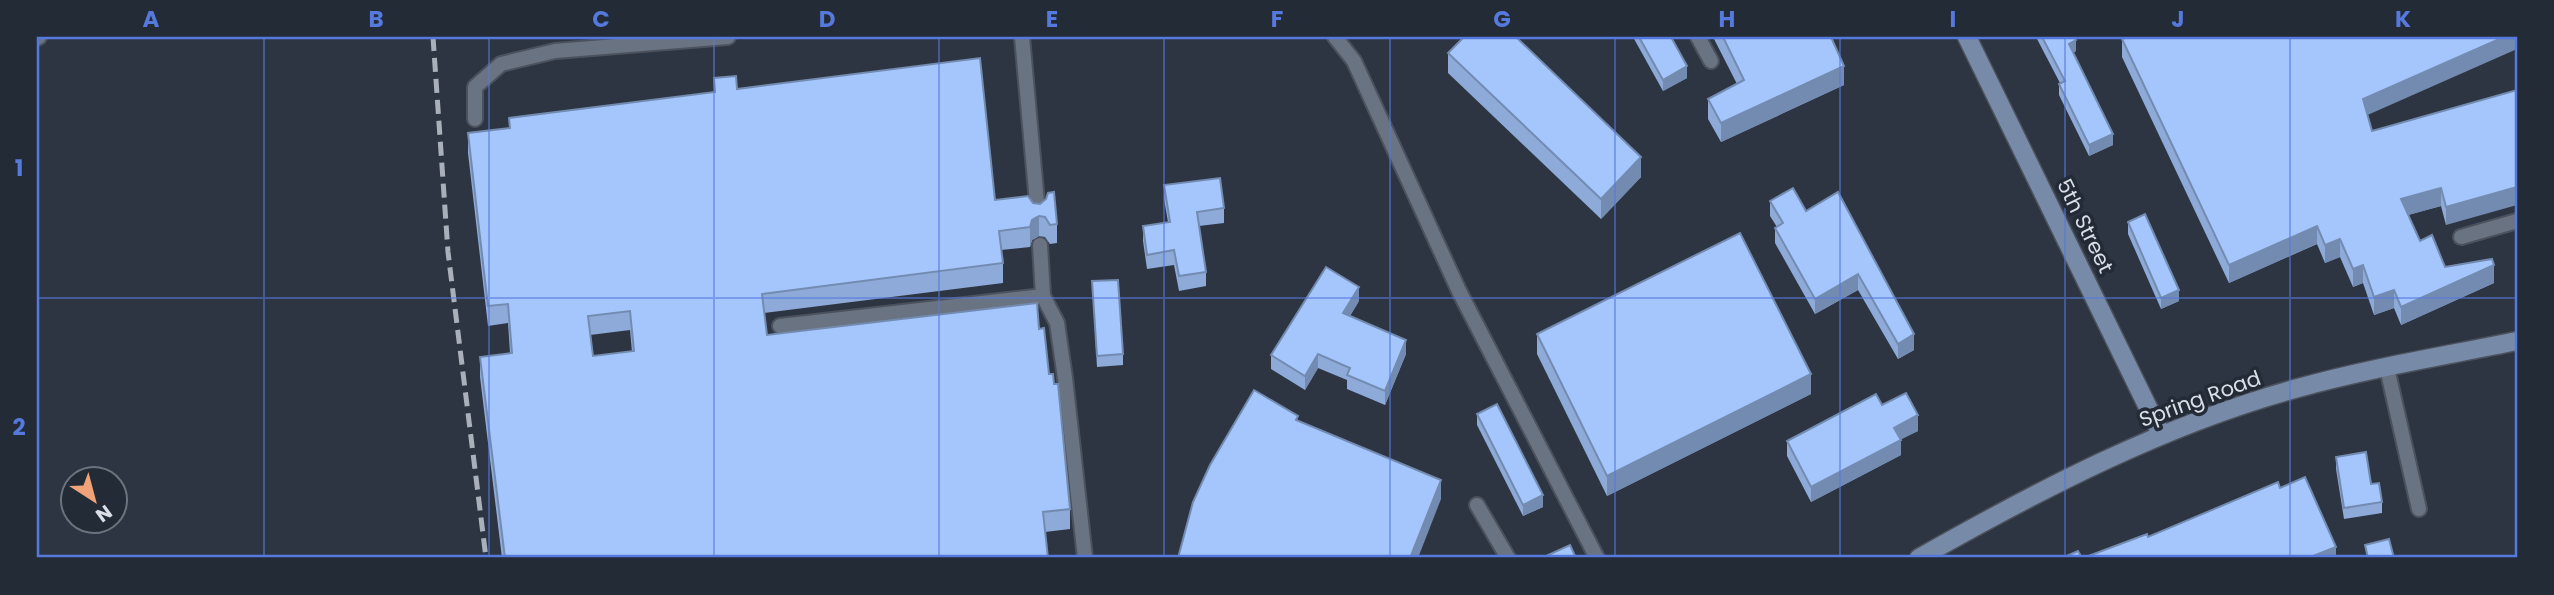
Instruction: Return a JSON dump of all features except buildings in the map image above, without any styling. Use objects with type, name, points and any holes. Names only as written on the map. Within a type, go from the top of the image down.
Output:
[{"type":"main road","name":"5th Street","points":[[1967,37],[2161,434]]},
{"type":"main road","name":"Spring Road","points":[[1920,558],[2041,492],[2161,434],[2297,388],[2517,341]]},
{"type":"lane","points":[[475,119],[475,87],[501,64],[555,51],[728,37]]},
{"type":"lane","points":[[1022,37],[1038,214]]},
{"type":"lane","points":[[1335,37],[1354,61],[1459,291],[1597,558]]},
{"type":"lane","points":[[1698,37],[1711,61]]},
{"type":"lane","points":[[2461,237],[2517,220]]},
{"type":"lane","points":[[1040,245],[1043,296],[1057,323],[1085,558]]},
{"type":"lane","points":[[780,326],[1043,296]]},
{"type":"lane","points":[[2387,368],[2419,509]]},
{"type":"lane","points":[[1477,505],[1508,558]]},
{"type":"railway","points":[[433,37],[448,252],[486,558]]}]
